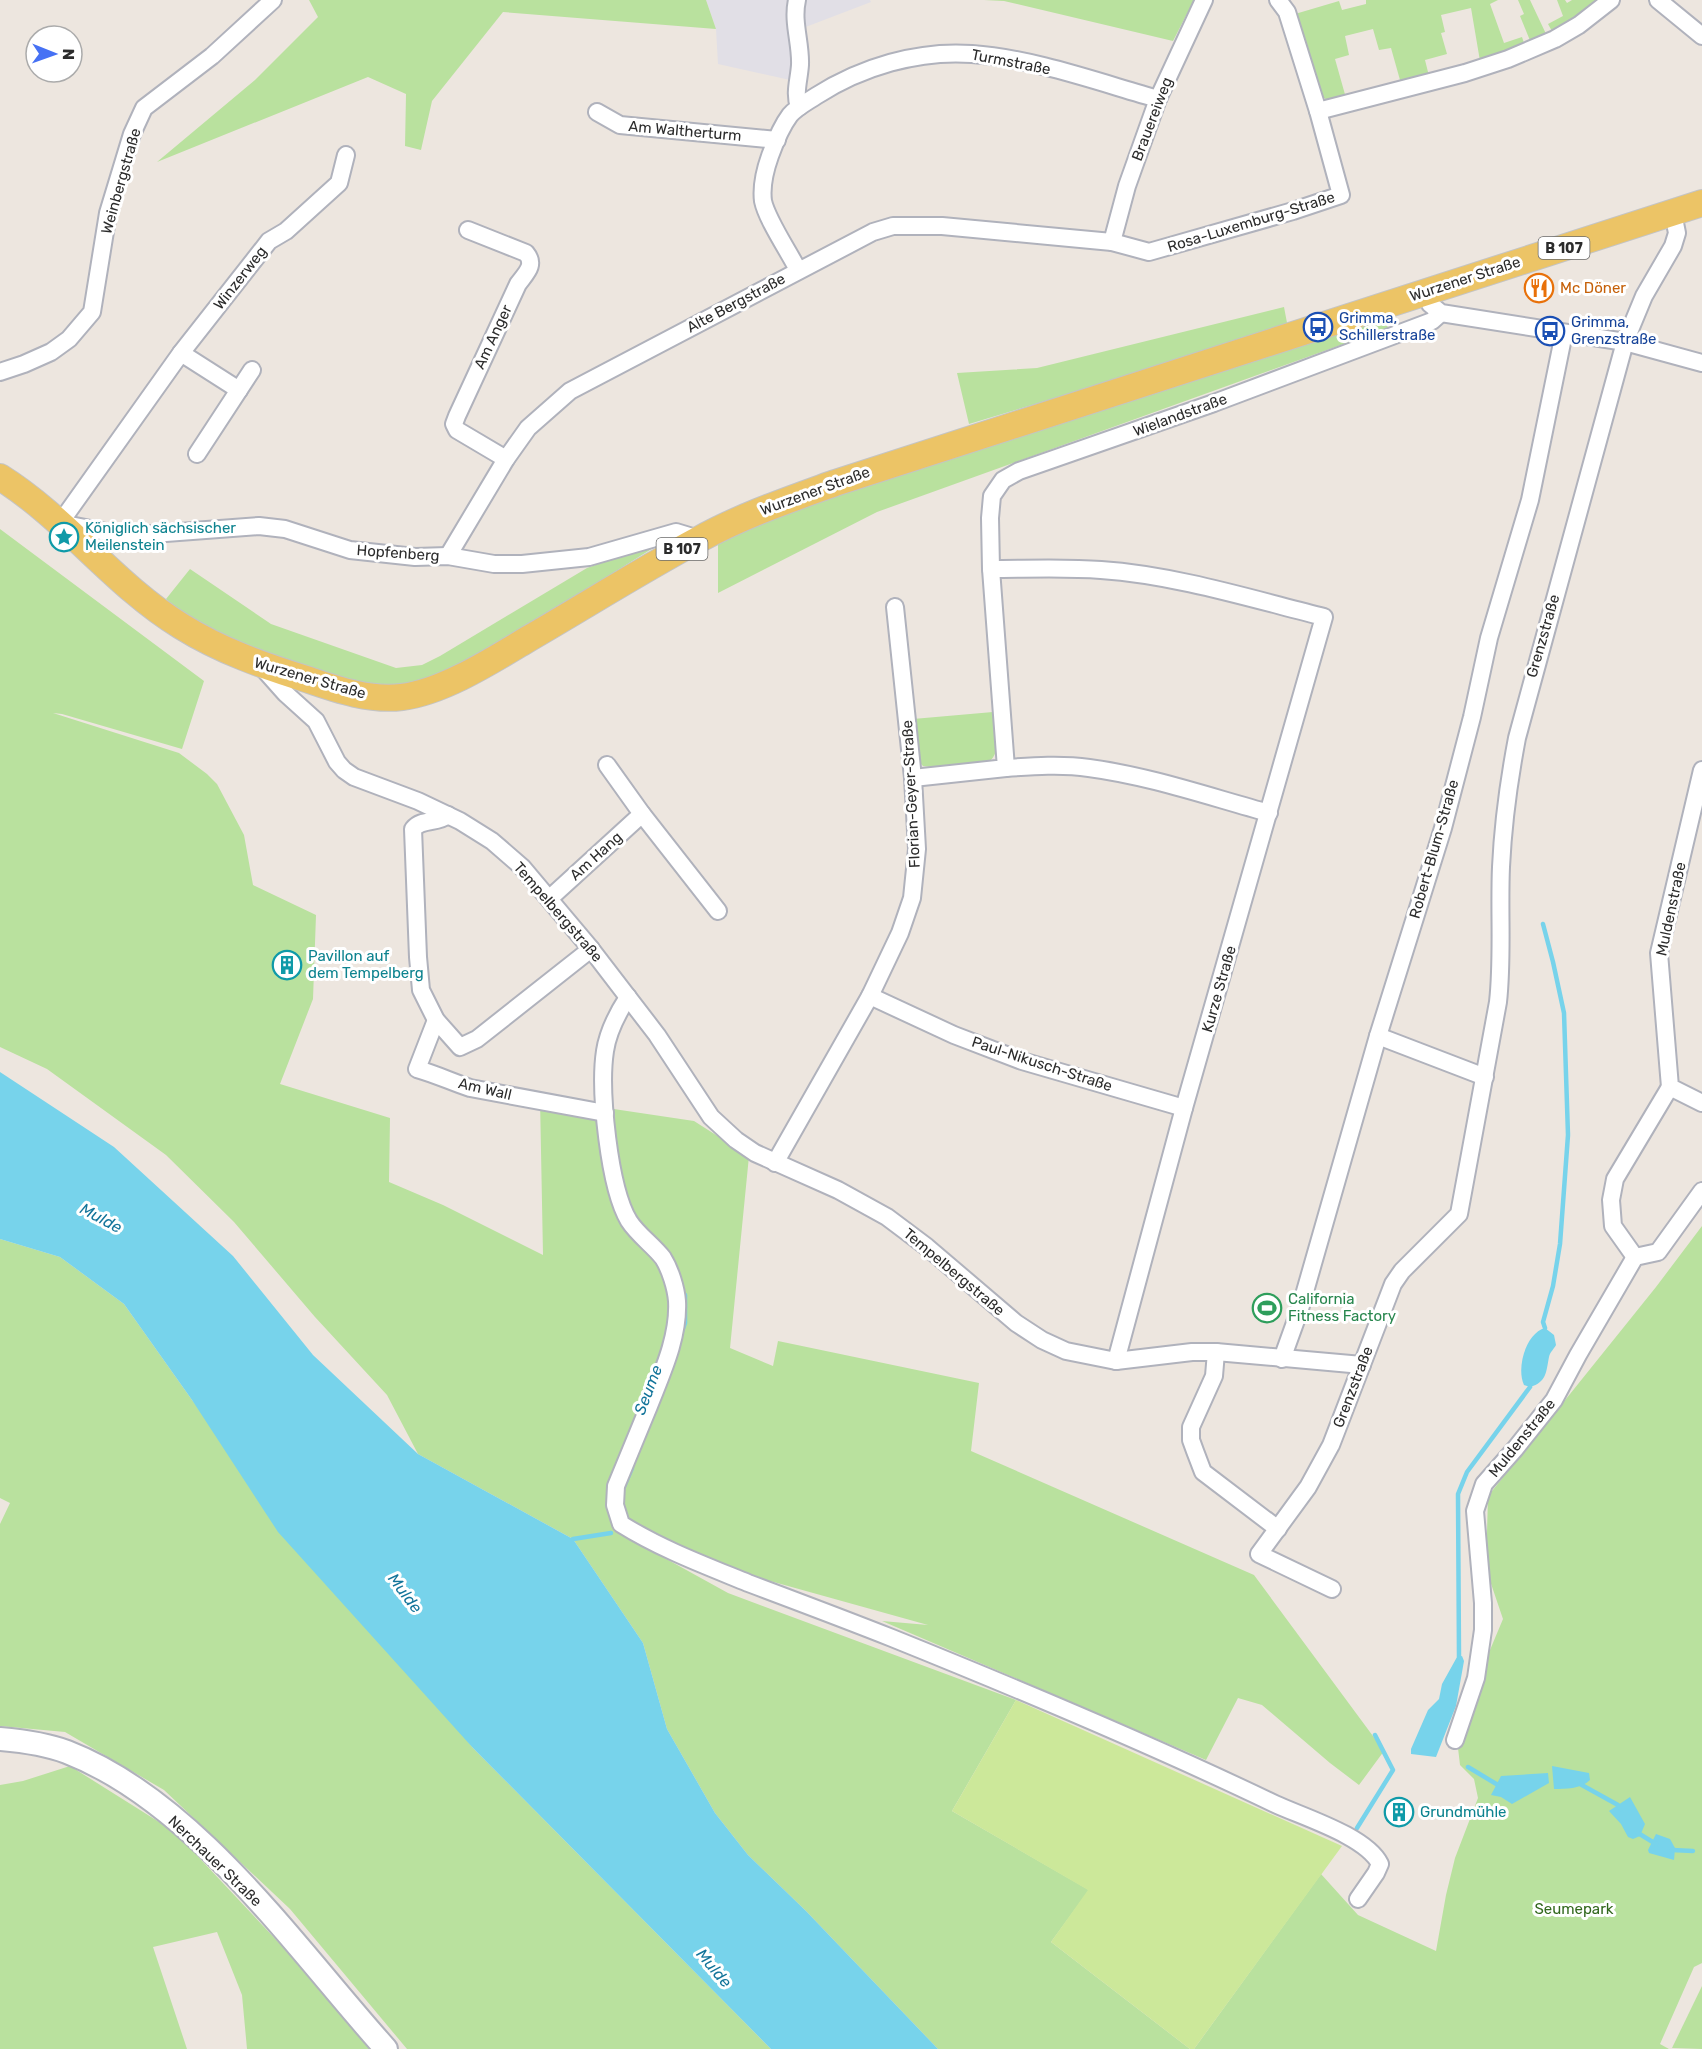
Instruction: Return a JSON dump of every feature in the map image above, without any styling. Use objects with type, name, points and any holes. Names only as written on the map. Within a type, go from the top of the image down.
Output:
[{"type":"main road","name":"Wurzener Straße","points":[[0,477],[26,494],[145,600],[181,626],[261,665],[352,693],[388,698],[405,697],[465,674],[699,539],[760,510],[835,483],[1702,203]]},
{"type":"main road","name":"Nerchauer Straße","points":[[0,1739],[32,1743],[66,1752],[100,1768],[142,1794],[187,1829],[279,1924],[386,2049]]},
{"type":"street","name":"Weinbergstraße","points":[[0,372],[51,352],[69,339],[92,312],[108,213],[132,134],[144,108],[212,56],[273,0]]},
{"type":"street","points":[[797,0],[795,24],[799,38],[800,66],[797,100],[799,107]]},
{"type":"street","name":"Brauereiweg","points":[[1112,242],[1128,186],[1158,99],[1204,0]]},
{"type":"street","name":"Rosa-Luxemburg-Straße","points":[[1112,242],[1149,252],[1341,195],[1287,12],[1278,0]]},
{"type":"street","points":[[1318,111],[1465,73],[1508,59],[1555,39],[1579,25],[1611,0]]},
{"type":"street","points":[[1658,0],[1702,36]]},
{"type":"street","name":"Turmstraße","points":[[798,270],[764,202],[764,173],[790,115],[799,107],[849,77],[915,57],[953,54],[1005,58],[1158,99]]},
{"type":"street","name":"Am Waltherturm","points":[[597,112],[620,125],[777,140]]},
{"type":"street","name":"Winzerweg","points":[[60,523],[182,353],[269,241],[286,231],[339,183],[345,155]]},
{"type":"street","name":"Grenzstraße","points":[[1332,1589],[1259,1554],[1308,1487],[1331,1445],[1394,1284],[1402,1271],[1459,1214],[1485,1077],[1501,974],[1501,864],[1507,802],[1517,738],[1625,342],[1644,296],[1673,246],[1677,233],[1673,213]]},
{"type":"street","name":"Alte Bergstraße","points":[[448,556],[506,459],[528,428],[570,391],[873,232],[892,226],[942,226],[1112,242]]},
{"type":"street","name":"Am Anger","points":[[468,230],[525,253],[531,259],[531,266],[518,284],[454,424],[457,430],[506,459]]},
{"type":"street","points":[[1426,292],[1430,304],[1441,313],[1625,342],[1702,363]]},
{"type":"street","name":"Wielandstraße","points":[[1006,768],[991,569],[990,518],[992,496],[1003,480],[1019,471],[1214,403],[1432,321],[1441,313]]},
{"type":"street","name":"Robert-Blum-Straße","points":[[1282,1359],[1300,1308],[1378,1036],[1443,828],[1472,717],[1489,638],[1530,500],[1564,333]]},
{"type":"street","points":[[182,353],[239,390]]},
{"type":"street","points":[[197,454],[252,370]]},
{"type":"street","name":"Hopfenberg","points":[[60,523],[126,536],[259,526],[285,529],[350,550],[415,557],[448,556],[494,564],[522,564],[589,557],[676,532],[699,539]]},
{"type":"street","name":"Kurze Straße","points":[[991,569],[1100,570],[1132,573],[1218,590],[1324,617],[1184,1108],[1116,1361]]},
{"type":"street","name":"Florian-Geyer-Straße","points":[[775,1163],[870,996],[900,933],[912,898],[916,849],[913,778],[895,608]]},
{"type":"street","name":"Tempelbergstraße","points":[[261,665],[285,693],[316,721],[337,762],[344,770],[354,777],[448,815],[492,841],[522,867],[591,949],[657,1035],[711,1117],[736,1140],[755,1153],[838,1190],[887,1217],[927,1247],[1016,1323],[1042,1340],[1066,1351],[1116,1361],[1192,1352],[1216,1352],[1362,1365]]},
{"type":"street","points":[[607,765],[718,911]]},
{"type":"street","points":[[913,778],[1048,765],[1087,768],[1130,775],[1269,813]]},
{"type":"street","name":"Muldenstraße","points":[[1670,1087],[1659,953],[1702,770]]},
{"type":"street","name":"Am Hang","points":[[550,898],[642,814]]},
{"type":"street","points":[[448,815],[442,820],[415,825],[412,835],[421,990],[436,1020],[460,1047],[477,1039],[591,949]]},
{"type":"street","name":"Paul-Nikusch-Straße","points":[[870,996],[954,1035],[1022,1060],[1184,1108]]},
{"type":"street","points":[[628,997],[614,1019],[605,1050],[603,1086],[609,1150],[620,1204],[630,1223],[663,1259],[677,1300],[676,1330],[661,1376],[616,1486],[615,1505],[621,1524],[649,1542],[688,1559],[893,1639],[1224,1779],[1282,1807],[1311,1817],[1351,1838],[1376,1855],[1380,1864],[1358,1899]]},
{"type":"street","name":"Am Wall","points":[[436,1020],[417,1069],[470,1088],[605,1113]]},
{"type":"street","points":[[1378,1036],[1485,1077]]},
{"type":"street","points":[[1702,1103],[1670,1087],[1615,1179],[1611,1200],[1614,1226],[1635,1257],[1658,1251],[1702,1191]]},
{"type":"street","name":"Muldenstraße","points":[[1455,1740],[1476,1678],[1483,1630],[1483,1603],[1475,1511],[1484,1484],[1554,1400],[1635,1257]]},
{"type":"street","points":[[1216,1352],[1214,1376],[1191,1427],[1191,1440],[1203,1472],[1278,1529]]},
{"type":"shaded area","points":[[706,0],[870,0],[871,2],[803,28],[790,80],[718,64],[716,29]]},
{"type":"green space","points":[[309,0],[706,0],[716,29],[503,12],[432,101],[421,150],[405,146],[406,94],[368,77],[157,162],[255,80],[318,17]]},
{"type":"green space","points":[[984,0],[1194,0],[1173,41],[1004,1]]},
{"type":"green space","points":[[1366,0],[1498,0],[1490,4],[1504,43],[1522,37],[1525,46],[1480,61],[1471,8],[1441,15],[1445,32],[1441,33],[1447,54],[1425,60],[1429,76],[1405,82],[1400,80],[1391,48],[1379,50],[1373,29],[1345,36],[1349,55],[1335,59],[1346,98],[1331,102],[1319,95],[1295,14],[1339,1],[1342,10],[1366,4]]},
{"type":"green space","points":[[1518,0],[1530,0],[1547,36],[1531,43],[1520,16],[1524,14]]},
{"type":"green space","points":[[1557,0],[1565,0],[1567,3],[1572,0],[1601,0],[1553,33],[1548,24],[1563,16]]},
{"type":"green space","points":[[1284,307],[1288,328],[969,424],[957,373],[1037,368]]},
{"type":"green space","points":[[1384,316],[1388,328],[877,512],[718,593],[718,541],[764,518]]},
{"type":"green space","points":[[0,529],[204,681],[182,749],[53,713],[179,753],[207,774],[217,784],[244,835],[253,885],[316,915],[313,999],[280,1084],[390,1118],[389,1182],[443,1205],[543,1255],[540,1098],[694,1121],[749,1156],[730,1348],[773,1366],[778,1341],[979,1383],[971,1451],[1254,1575],[1384,1751],[1359,1785],[1262,1705],[1238,1698],[1206,1760],[882,1621],[928,1625],[641,1545],[728,1593],[1016,1700],[952,1811],[1089,1890],[1051,1942],[1190,2049],[938,2049],[806,1911],[748,1855],[715,1813],[667,1729],[643,1643],[573,1539],[418,1454],[387,1395],[315,1317],[234,1222],[166,1155],[47,1069],[0,1047]]},
{"type":"green space","points":[[658,545],[452,673],[425,684],[377,689],[266,657],[187,617],[166,599],[190,569],[271,624],[396,668],[422,665],[440,656],[587,568]]},
{"type":"green space","points":[[993,712],[997,741],[995,755],[985,764],[931,767],[923,766],[917,760],[913,719]]},
{"type":"green space","name":"Seumepark","points":[[1702,1226],[1702,1963],[1694,1967],[1660,2044],[1669,2049],[1194,2049],[1321,1874],[1358,1915],[1436,1951],[1455,1858],[1478,1798],[1474,1779],[1460,1765],[1456,1731],[1503,1619],[1486,1569],[1488,1496],[1656,1287]]},
{"type":"green space","points":[[0,1239],[60,1257],[124,1304],[192,1400],[473,1748],[771,2049],[407,2049],[290,1909],[164,1790],[65,1732],[0,1726],[0,1524],[10,1503],[0,1498]]},
{"type":"green space","points":[[1016,1700],[1342,1846],[1194,2049],[1190,2049],[1051,1942],[1088,1890],[952,1811]]},
{"type":"green space","points":[[70,1766],[175,1832],[374,2049],[247,2049],[242,1995],[217,1932],[153,1947],[187,2049],[0,2049],[0,1785],[23,1781]]},
{"type":"green space","points":[[1702,1986],[1702,2049],[1672,2048]]},
{"type":"water","name":"Mulde","points":[[0,1072],[114,1147],[233,1256],[313,1355],[418,1454],[573,1539],[643,1643],[667,1729],[715,1813],[748,1855],[806,1911],[938,2049],[771,2049],[473,1748],[278,1532],[192,1400],[124,1304],[60,1257],[0,1239]]},
{"type":"water","points":[[1545,1328],[1554,1335],[1556,1345],[1550,1355],[1543,1379],[1530,1387],[1524,1385],[1522,1378],[1524,1352],[1538,1331]]},
{"type":"water","points":[[1462,1656],[1464,1661],[1456,1706],[1436,1757],[1411,1754],[1411,1749],[1428,1710],[1439,1699],[1442,1684],[1457,1657]]},
{"type":"water","points":[[1552,1766],[1589,1773],[1590,1780],[1578,1787],[1554,1789]]},
{"type":"water","points":[[1548,1773],[1549,1783],[1512,1804],[1501,1797],[1491,1795],[1501,1776]]},
{"type":"water","points":[[1630,1797],[1645,1824],[1640,1836],[1633,1839],[1628,1837],[1621,1824],[1609,1811]]},
{"type":"water","points":[[1656,1834],[1670,1839],[1675,1848],[1674,1860],[1649,1853],[1648,1850]]},
{"type":"waterway","points":[[1543,924],[1564,1013],[1568,1135],[1560,1244],[1553,1286],[1543,1322],[1545,1328]]},
{"type":"waterway","name":"Seume","points":[[681,1334],[685,1323],[685,1295]]},
{"type":"waterway","points":[[1459,1657],[1458,1494],[1467,1472],[1530,1387]]},
{"type":"waterway","name":"Seume","points":[[622,1491],[632,1468]]},
{"type":"waterway","name":"Seume","points":[[573,1539],[611,1533]]},
{"type":"waterway","points":[[1357,1828],[1393,1770],[1375,1735]]},
{"type":"waterway","points":[[1468,1767],[1501,1785]]},
{"type":"waterway","points":[[1580,1784],[1618,1805],[1621,1809]]},
{"type":"waterway","points":[[1638,1833],[1656,1844]]},
{"type":"waterway","points":[[1672,1850],[1693,1851]]},
{"type":"place","name":"Mc Döner","points":[[1539,288]]},
{"type":"place","name":"Grimma, Schillerstraße","points":[[1318,327]]},
{"type":"place","name":"Grimma, Grenzstraße","points":[[1550,331]]},
{"type":"place","name":"Königlich sächsischer Meilenstein","points":[[64,537]]},
{"type":"place","name":"Pavillon auf dem Tempelberg","points":[[287,965]]},
{"type":"place","name":"California Fitness Factory","points":[[1267,1308]]},
{"type":"place","name":"Grundmühle","points":[[1399,1812]]}]
